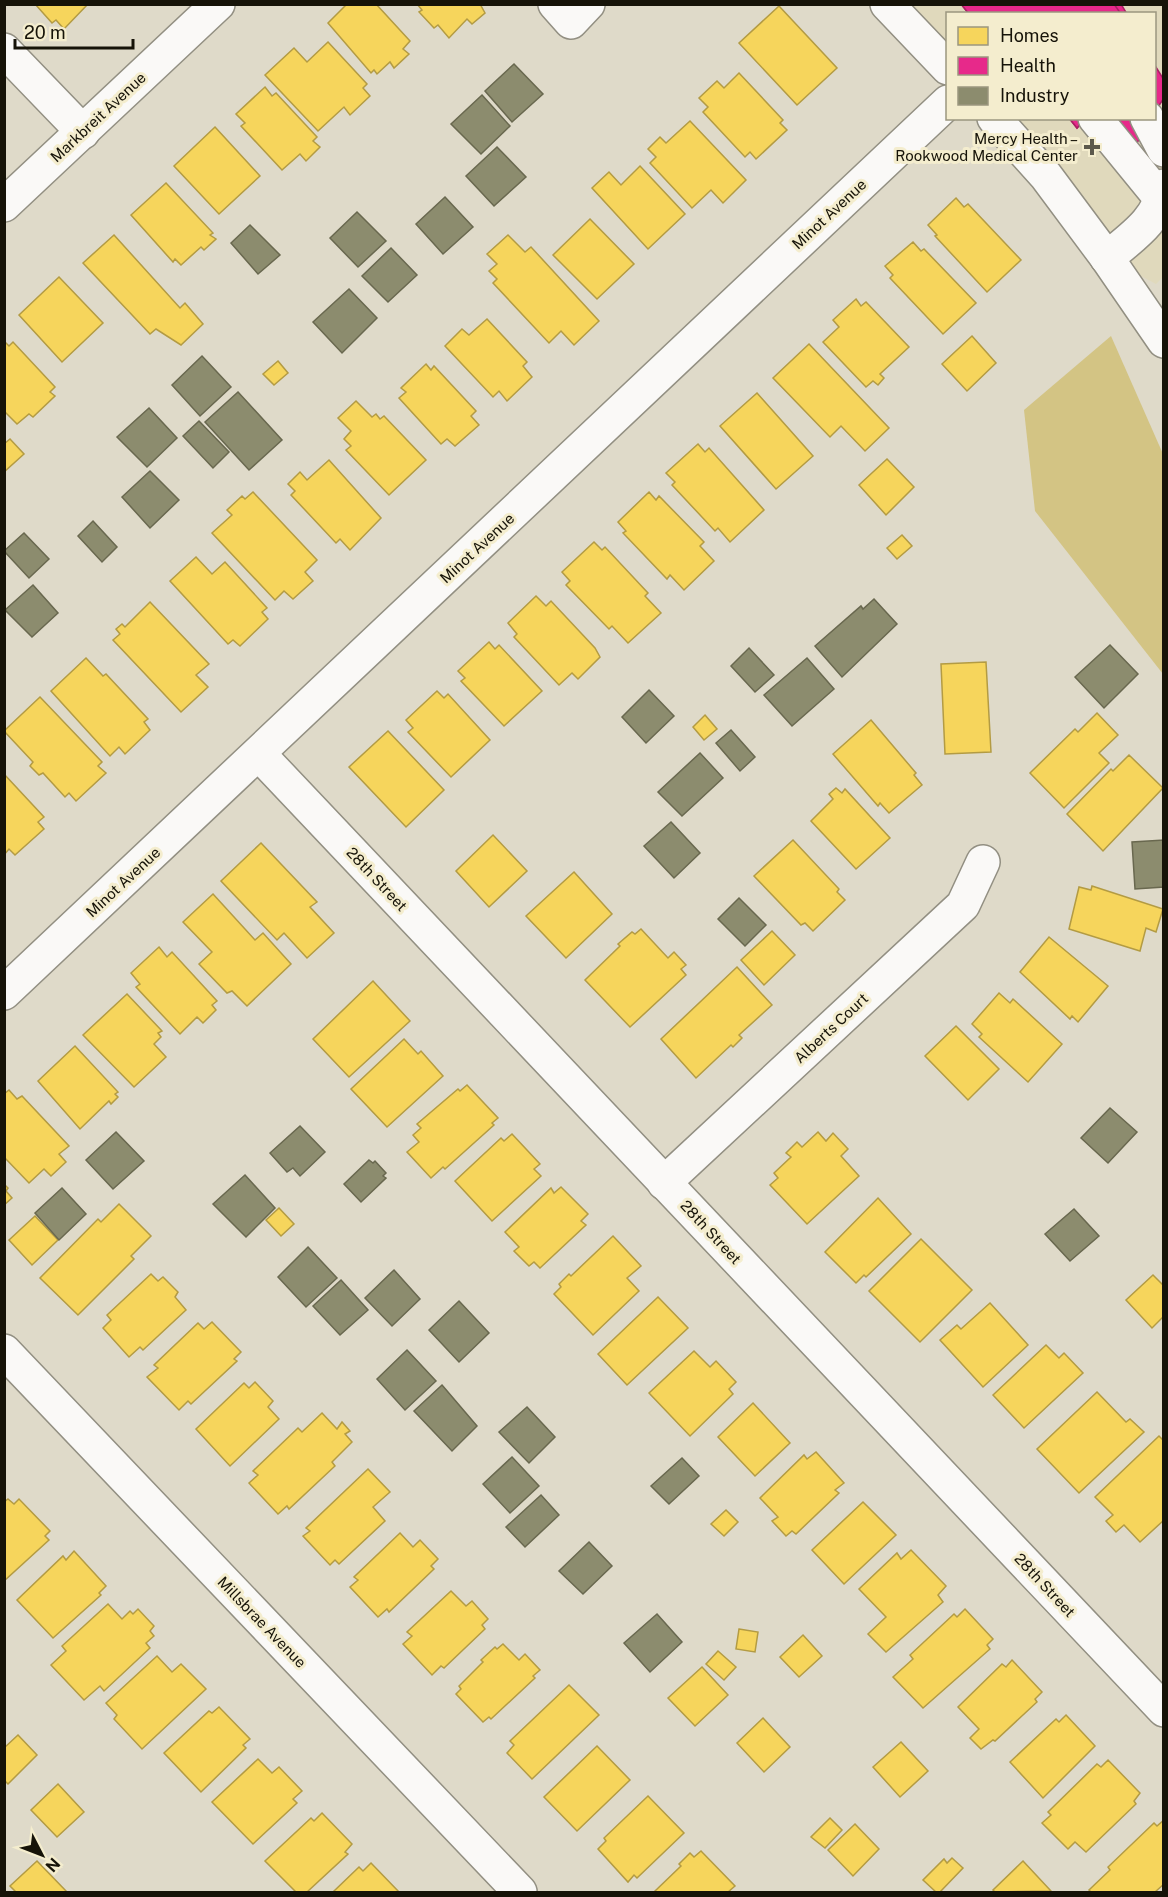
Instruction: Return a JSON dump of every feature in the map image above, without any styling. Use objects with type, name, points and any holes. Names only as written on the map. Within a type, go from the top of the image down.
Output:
[{"type":"main road","name":"Markbreit Avenue","points":[[4,205],[218,4]]},
{"type":"main road","points":[[555,4],[571,22],[588,4]]},
{"type":"main road","points":[[887,4],[946,66]]},
{"type":"main road","points":[[4,50],[83,132]]},
{"type":"main road","name":"Minot Avenue","points":[[4,993],[260,754],[946,104]]},
{"type":"main road","points":[[996,120],[1046,176],[1107,258],[1164,341]]},
{"type":"main road","points":[[1097,120],[1163,193],[1150,221],[1107,258]]},
{"type":"main road","points":[[1148,120],[1164,150]]},
{"type":"main road","name":"28th Street","points":[[260,754],[1164,1710]]},
{"type":"main road","name":"Alberts Court","points":[[664,1183],[963,905],[983,862]]},
{"type":"main road","name":"Millsbrae Avenue","points":[[4,1351],[520,1893]]},
{"type":"shaded area","name":"Mercy Health – Rookwood Medical Center","points":[[887,5],[1163,5],[1164,276],[1156,284],[1107,258],[995,120],[1156,120],[1156,12],[946,12],[946,67]]},
{"type":"shaded area","points":[[1111,336],[1163,454],[1163,674],[1035,511],[1024,410]]},
{"type":"building: Homes","points":[[35,4],[88,4],[64,29],[56,20],[52,23]]},
{"type":"building: Homes","points":[[347,4],[376,4],[410,41],[403,49],[409,54],[394,68],[390,62],[377,74],[374,70],[371,73],[328,23]]},
{"type":"building: Homes","points":[[417,4],[480,4],[485,13],[472,24],[467,19],[449,38],[438,25],[434,28],[419,12],[422,10]]},
{"type":"building: Homes","points":[[779,6],[837,68],[797,105],[739,43]]},
{"type":"building: Homes","points":[[328,42],[367,84],[363,88],[370,96],[350,115],[344,107],[318,131],[265,75],[294,48],[307,62]]},
{"type":"building: Homes","points":[[739,73],[783,120],[780,123],[787,130],[756,159],[750,152],[745,157],[703,112],[708,107],[699,98],[717,81],[724,88]]},
{"type":"building: Homes","points":[[265,87],[272,96],[276,93],[317,137],[313,141],[320,147],[306,161],[300,154],[282,170],[241,126],[245,123],[236,114]]},
{"type":"building: Homes","points":[[690,121],[746,180],[723,203],[711,190],[692,208],[650,163],[656,157],[648,149],[660,137],[666,143]]},
{"type":"building: Homes","points":[[215,127],[260,176],[219,214],[174,166]]},
{"type":"building: Homes","points":[[640,166],[685,214],[648,249],[592,188],[609,172],[621,185]]},
{"type":"building: Homes","points":[[166,183],[213,233],[210,235],[216,239],[204,250],[201,247],[181,265],[175,259],[173,262],[131,215]]},
{"type":"building: Homes","points":[[956,198],[964,207],[968,204],[1021,260],[987,292],[935,236],[937,235],[928,225]]},
{"type":"building: Homes","points":[[590,219],[634,264],[597,299],[553,255]]},
{"type":"building: Homes","points":[[114,235],[180,308],[185,303],[203,324],[181,345],[156,329],[150,334],[83,263]]},
{"type":"building: Homes","points":[[508,235],[525,252],[531,247],[599,321],[574,345],[561,331],[549,343],[493,283],[497,279],[489,271],[497,264],[487,254]]},
{"type":"building: Homes","points":[[913,242],[921,251],[924,249],[976,303],[943,334],[890,278],[893,275],[885,266]]},
{"type":"building: Homes","points":[[59,277],[103,323],[62,362],[19,315]]},
{"type":"building: Homes","points":[[856,299],[861,306],[866,302],[909,347],[880,374],[884,378],[878,385],[873,381],[866,387],[823,342],[839,327],[833,320]]},
{"type":"building: Homes","points":[[487,319],[527,362],[523,366],[532,377],[507,401],[499,391],[493,397],[445,346],[462,329],[469,335]]},
{"type":"building: Homes","points":[[972,336],[996,363],[967,391],[942,364]]},
{"type":"building: Homes","points":[[4,341],[9,346],[13,342],[55,387],[50,392],[55,396],[33,417],[29,414],[17,424],[4,411]]},
{"type":"building: Homes","points":[[809,344],[889,428],[865,451],[841,426],[830,437],[773,378]]},
{"type":"building: Homes","points":[[278,361],[288,373],[274,385],[263,374]]},
{"type":"building: Homes","points":[[426,364],[431,370],[434,366],[476,411],[471,416],[479,425],[455,446],[447,439],[441,444],[399,398],[406,392],[401,388]]},
{"type":"building: Homes","points":[[757,393],[813,456],[776,489],[720,426]]},
{"type":"building: Homes","points":[[356,401],[372,417],[376,414],[380,419],[384,416],[426,460],[389,495],[346,450],[351,446],[344,439],[351,431],[338,418]]},
{"type":"building: Homes","points":[[10,439],[24,454],[4,472],[4,444]]},
{"type":"building: Homes","points":[[698,444],[705,452],[709,448],[764,510],[730,542],[718,528],[715,531],[672,485],[675,482],[666,473]]},
{"type":"building: Homes","points":[[887,459],[914,487],[886,515],[859,485]]},
{"type":"building: Homes","points":[[329,460],[381,518],[350,550],[340,539],[336,543],[291,495],[295,491],[288,484],[300,472],[307,480]]},
{"type":"building: Homes","points":[[253,492],[317,560],[305,572],[313,581],[293,599],[284,591],[275,600],[212,533],[232,515],[227,510],[242,496],[245,499]]},
{"type":"building: Homes","points":[[649,492],[656,500],[659,496],[704,542],[700,546],[714,561],[684,590],[670,575],[667,579],[623,533],[626,531],[618,522]]},
{"type":"building: Homes","points":[[902,535],[912,546],[897,559],[887,548]]},
{"type":"building: Homes","points":[[594,542],[602,550],[605,547],[648,593],[645,596],[661,613],[628,643],[612,626],[609,629],[566,585],[570,581],[562,572]]},
{"type":"building: Homes","points":[[196,557],[212,574],[225,562],[267,608],[262,612],[268,619],[240,646],[233,640],[228,644],[170,581]]},
{"type":"building: Homes","points":[[536,596],[546,606],[551,601],[595,648],[600,657],[578,679],[572,673],[559,685],[514,637],[517,634],[508,623]]},
{"type":"building: Homes","points":[[150,602],[209,664],[196,675],[208,687],[181,712],[113,640],[120,634],[116,629],[122,624],[125,627]]},
{"type":"building: Homes","points":[[489,642],[495,649],[499,645],[542,691],[504,726],[461,681],[465,678],[458,671]]},
{"type":"building: Homes","points":[[86,658],[103,676],[106,674],[148,719],[144,722],[150,730],[125,754],[119,747],[110,756],[51,691]]},
{"type":"building: Homes","points":[[986,662],[991,752],[945,754],[941,664]]},
{"type":"building: Homes","points":[[437,691],[444,698],[448,694],[490,740],[451,777],[408,732],[413,728],[406,720]]},
{"type":"building: Homes","points":[[40,697],[102,762],[98,766],[106,773],[76,801],[69,793],[65,797],[43,773],[39,775],[30,766],[33,762],[4,731]]},
{"type":"building: Homes","points":[[1097,713],[1118,735],[1099,753],[1109,763],[1064,808],[1030,773],[1075,729],[1078,732]]},
{"type":"building: Homes","points":[[705,715],[717,729],[704,740],[693,727]]},
{"type":"building: Homes","points":[[871,720],[916,773],[914,775],[922,785],[889,813],[880,803],[878,806],[833,754]]},
{"type":"building: Homes","points":[[388,731],[444,790],[406,827],[349,767]]},
{"type":"building: Homes","points":[[1129,755],[1163,788],[1103,851],[1067,814],[1111,769],[1113,771]]},
{"type":"building: Homes","points":[[4,774],[44,817],[38,822],[44,829],[15,855],[9,849],[4,855]]},
{"type":"building: Homes","points":[[836,788],[842,793],[845,789],[890,838],[856,869],[811,821],[833,799],[829,794]]},
{"type":"building: Homes","points":[[493,835],[527,871],[489,907],[456,871]]},
{"type":"building: Homes","points":[[793,840],[839,889],[837,892],[845,900],[813,931],[805,923],[801,925],[754,876]]},
{"type":"building: Homes","points":[[261,843],[317,902],[310,907],[334,933],[307,958],[284,933],[277,940],[221,881]]},
{"type":"building: Homes","points":[[574,872],[612,914],[566,958],[526,916]]},
{"type":"building: Homes","points":[[1092,886],[1163,909],[1156,932],[1146,928],[1140,951],[1069,929],[1079,887],[1091,890]]},
{"type":"building: Homes","points":[[213,894],[255,940],[263,933],[291,964],[247,1006],[232,991],[227,993],[199,964],[212,952],[183,922]]},
{"type":"building: Homes","points":[[641,929],[668,958],[674,952],[686,965],[681,969],[686,975],[630,1027],[585,980],[620,946],[618,944],[632,932],[635,934]]},
{"type":"building: Homes","points":[[772,931],[795,955],[764,985],[741,960]]},
{"type":"building: Homes","points":[[1049,937],[1108,986],[1078,1022],[1072,1016],[1070,1019],[1020,972]]},
{"type":"building: Homes","points":[[159,947],[167,957],[172,952],[217,1001],[212,1005],[216,1010],[203,1023],[197,1017],[180,1034],[136,987],[140,984],[131,973]]},
{"type":"building: Homes","points":[[737,967],[772,1005],[739,1035],[742,1038],[733,1047],[731,1045],[696,1078],[661,1039]]},
{"type":"building: Homes","points":[[373,981],[410,1021],[349,1077],[313,1039]]},
{"type":"building: Homes","points":[[999,993],[1010,1003],[1013,999],[1062,1044],[1028,1082],[979,1037],[982,1034],[972,1024]]},
{"type":"building: Homes","points":[[127,994],[162,1031],[158,1033],[161,1037],[154,1044],[166,1057],[134,1087],[83,1035]]},
{"type":"building: Homes","points":[[956,1026],[999,1069],[968,1100],[925,1056]]},
{"type":"building: Homes","points":[[404,1039],[418,1054],[421,1051],[443,1076],[387,1127],[351,1089]]},
{"type":"building: Homes","points":[[75,1046],[118,1092],[115,1094],[118,1097],[111,1104],[109,1101],[80,1129],[38,1081]]},
{"type":"building: Homes","points":[[467,1085],[498,1118],[492,1123],[494,1125],[445,1169],[443,1167],[431,1178],[407,1152],[419,1142],[413,1135],[421,1128],[417,1124],[458,1089],[460,1091]]},
{"type":"building: Homes","points":[[9,1090],[17,1099],[22,1096],[69,1146],[59,1154],[66,1162],[51,1176],[44,1169],[29,1183],[4,1157],[4,1094]]},
{"type":"building: Homes","points":[[818,1132],[826,1141],[833,1133],[848,1149],[841,1156],[859,1176],[807,1224],[770,1185],[778,1178],[774,1173],[791,1157],[786,1153],[797,1142],[802,1147]]},
{"type":"building: Homes","points":[[512,1134],[540,1164],[534,1169],[541,1176],[492,1221],[455,1181],[501,1138],[504,1141]]},
{"type":"building: Homes","points":[[4,1184],[12,1198],[4,1205]]},
{"type":"building: Homes","points":[[561,1187],[588,1214],[581,1221],[586,1225],[540,1268],[534,1262],[529,1266],[514,1251],[519,1247],[505,1232],[551,1188],[554,1193]]},
{"type":"building: Homes","points":[[878,1198],[911,1234],[866,1277],[864,1275],[856,1283],[825,1252]]},
{"type":"building: Homes","points":[[119,1204],[151,1236],[131,1256],[134,1259],[78,1315],[40,1278],[98,1219],[101,1222]]},
{"type":"building: Homes","points":[[279,1208],[294,1224],[281,1236],[266,1220]]},
{"type":"building: Homes","points":[[35,1216],[58,1240],[32,1265],[9,1240]]},
{"type":"building: Homes","points":[[613,1236],[641,1266],[627,1278],[639,1291],[593,1335],[554,1294],[561,1287],[559,1284],[569,1274],[571,1276]]},
{"type":"building: Homes","points":[[921,1239],[972,1290],[920,1342],[869,1291]]},
{"type":"building: Homes","points":[[151,1274],[158,1281],[163,1277],[178,1292],[175,1297],[186,1310],[143,1350],[140,1347],[129,1357],[103,1328],[111,1320],[107,1315]]},
{"type":"building: Homes","points":[[1153,1275],[1164,1286],[1164,1316],[1152,1328],[1126,1300]]},
{"type":"building: Homes","points":[[658,1297],[688,1328],[627,1385],[598,1354]]},
{"type":"building: Homes","points":[[990,1303],[1028,1345],[983,1387],[940,1340],[957,1325],[961,1329]]},
{"type":"building: Homes","points":[[212,1322],[241,1352],[234,1359],[237,1361],[191,1404],[188,1401],[179,1410],[147,1377],[158,1368],[154,1365],[198,1323],[204,1329]]},
{"type":"building: Homes","points":[[1046,1345],[1059,1358],[1064,1353],[1083,1373],[1024,1428],[993,1395]]},
{"type":"building: Homes","points":[[694,1351],[710,1367],[716,1361],[736,1382],[729,1389],[733,1394],[690,1436],[649,1393]]},
{"type":"building: Homes","points":[[255,1382],[273,1401],[268,1407],[279,1419],[230,1466],[196,1429],[244,1383],[249,1388]]},
{"type":"building: Homes","points":[[1097,1392],[1126,1422],[1130,1419],[1144,1432],[1079,1493],[1037,1449]]},
{"type":"building: Homes","points":[[753,1403],[790,1443],[755,1476],[718,1437]]},
{"type":"building: Homes","points":[[322,1413],[337,1429],[342,1422],[350,1431],[345,1434],[352,1442],[332,1462],[335,1466],[289,1509],[287,1506],[278,1514],[249,1483],[258,1475],[253,1471],[298,1428],[302,1432]]},
{"type":"building: Homes","points":[[1159,1436],[1164,1441],[1164,1520],[1140,1542],[1124,1525],[1116,1532],[1106,1521],[1113,1515],[1095,1497]]},
{"type":"building: Homes","points":[[816,1452],[844,1483],[835,1490],[839,1493],[796,1534],[792,1531],[786,1536],[772,1521],[778,1517],[760,1498],[804,1455],[807,1459]]},
{"type":"building: Homes","points":[[368,1469],[390,1492],[373,1507],[385,1521],[339,1564],[335,1560],[330,1565],[303,1536],[310,1531],[306,1528]]},
{"type":"building: Homes","points":[[8,1499],[14,1504],[19,1499],[50,1531],[45,1536],[49,1540],[4,1581],[4,1502]]},
{"type":"building: Homes","points":[[863,1502],[896,1535],[844,1584],[812,1550]]},
{"type":"building: Homes","points":[[726,1510],[738,1522],[724,1536],[711,1524]]},
{"type":"building: Homes","points":[[400,1533],[413,1547],[420,1540],[438,1559],[431,1566],[434,1569],[389,1612],[387,1609],[378,1617],[350,1587],[358,1580],[354,1577]]},
{"type":"building: Homes","points":[[911,1550],[946,1586],[938,1595],[943,1602],[886,1652],[868,1634],[886,1617],[859,1589],[897,1553],[901,1559]]},
{"type":"building: Homes","points":[[74,1551],[106,1586],[99,1593],[101,1595],[53,1638],[17,1600],[63,1556],[66,1560]]},
{"type":"building: Homes","points":[[451,1591],[466,1606],[472,1601],[488,1619],[482,1625],[485,1629],[444,1668],[441,1666],[432,1675],[403,1644],[412,1636],[407,1632]]},
{"type":"building: Homes","points":[[108,1604],[122,1619],[130,1611],[133,1614],[138,1609],[154,1626],[150,1631],[154,1636],[146,1643],[150,1648],[104,1691],[100,1686],[84,1700],[51,1665],[66,1651],[62,1646]]},
{"type":"building: Homes","points":[[965,1609],[993,1639],[987,1645],[990,1649],[923,1708],[893,1677],[913,1659],[910,1655],[954,1614],[957,1617]]},
{"type":"building: Homes","points":[[739,1629],[758,1632],[755,1652],[736,1649]]},
{"type":"building: Homes","points":[[803,1635],[822,1656],[799,1677],[780,1657]]},
{"type":"building: Homes","points":[[503,1644],[519,1660],[525,1654],[540,1670],[533,1676],[535,1678],[491,1719],[489,1717],[483,1722],[456,1694],[461,1689],[459,1686],[483,1662],[481,1660],[495,1647],[497,1649]]},
{"type":"building: Homes","points":[[718,1651],[736,1667],[724,1680],[706,1664]]},
{"type":"building: Homes","points":[[157,1656],[172,1672],[181,1664],[206,1689],[142,1749],[114,1719],[117,1715],[106,1703]]},
{"type":"building: Homes","points":[[1012,1660],[1042,1692],[1035,1699],[1037,1702],[995,1741],[993,1740],[981,1749],[970,1738],[979,1729],[958,1707],[1002,1664],[1006,1667]]},
{"type":"building: Homes","points":[[702,1667],[728,1695],[695,1726],[668,1698]]},
{"type":"building: Homes","points":[[569,1685],[599,1715],[532,1779],[507,1753],[514,1745],[510,1741]]},
{"type":"building: Homes","points":[[219,1707],[250,1739],[243,1745],[246,1748],[201,1792],[164,1753],[209,1711],[212,1713]]},
{"type":"building: Homes","points":[[1066,1715],[1095,1746],[1043,1798],[1010,1762],[1056,1719],[1059,1722]]},
{"type":"building: Homes","points":[[763,1718],[790,1747],[764,1772],[737,1743]]},
{"type":"building: Homes","points":[[18,1735],[37,1755],[8,1784],[4,1780],[4,1748]]},
{"type":"building: Homes","points":[[901,1742],[928,1771],[900,1797],[873,1767]]},
{"type":"building: Homes","points":[[597,1746],[630,1780],[577,1831],[544,1797]]},
{"type":"building: Homes","points":[[258,1759],[272,1773],[279,1767],[302,1791],[293,1799],[297,1803],[253,1844],[212,1802]]},
{"type":"building: Homes","points":[[1108,1760],[1140,1793],[1134,1801],[1136,1804],[1086,1852],[1075,1842],[1068,1849],[1042,1823],[1051,1815],[1048,1812],[1097,1764],[1101,1767]]},
{"type":"building: Homes","points":[[58,1784],[84,1812],[57,1837],[31,1810]]},
{"type":"building: Homes","points":[[648,1796],[684,1833],[637,1878],[634,1875],[628,1882],[598,1849],[606,1841],[604,1838]]},
{"type":"building: Homes","points":[[322,1813],[352,1844],[345,1852],[348,1854],[307,1892],[296,1892],[265,1861],[311,1818],[314,1821]]},
{"type":"building: Homes","points":[[830,1818],[842,1830],[825,1848],[811,1837]]},
{"type":"building: Homes","points":[[1164,1820],[1164,1884],[1155,1892],[1091,1892],[1089,1890],[1110,1870],[1108,1867],[1154,1823],[1157,1826]]},
{"type":"building: Homes","points":[[855,1824],[879,1849],[853,1876],[828,1850]]},
{"type":"building: Homes","points":[[701,1851],[735,1886],[728,1892],[654,1892],[681,1866],[679,1864],[690,1853],[694,1857]]},
{"type":"building: Homes","points":[[952,1858],[963,1868],[940,1892],[936,1892],[923,1880],[944,1859],[947,1863]]},
{"type":"building: Homes","points":[[37,1861],[67,1892],[16,1892],[10,1886]]},
{"type":"building: Homes","points":[[1023,1861],[1051,1891],[995,1892],[993,1890]]},
{"type":"building: Homes","points":[[371,1863],[399,1892],[333,1892],[359,1867],[363,1871]]},
{"type":"building: Health","points":[[961,4],[1121,4],[1126,12],[967,12]]},
{"type":"building: Health","points":[[961,4],[1114,4],[1120,12],[967,12]]},
{"type":"building: Health","points":[[1156,67],[1164,80],[1164,98],[1156,110]]},
{"type":"building: Health","points":[[1071,120],[1084,120],[1077,128]]},
{"type":"building: Health","points":[[1071,120],[1084,120],[1077,128]]},
{"type":"building: Health","points":[[1116,120],[1150,120],[1137,143]]},
{"type":"building: Industry","points":[[514,64],[543,94],[512,122],[485,91]]},
{"type":"building: Industry","points":[[482,95],[510,126],[481,154],[451,124]]},
{"type":"building: Industry","points":[[497,147],[526,177],[494,206],[466,176]]},
{"type":"building: Industry","points":[[445,197],[473,227],[443,254],[416,224]]},
{"type":"building: Industry","points":[[357,212],[386,241],[358,267],[330,238]]},
{"type":"building: Industry","points":[[250,225],[280,255],[258,274],[231,243]]},
{"type":"building: Industry","points":[[391,248],[417,275],[388,302],[362,276]]},
{"type":"building: Industry","points":[[349,289],[377,318],[342,353],[313,322]]},
{"type":"building: Industry","points":[[202,356],[231,387],[200,416],[172,385]]},
{"type":"building: Industry","points":[[238,392],[282,440],[249,470],[205,422]]},
{"type":"building: Industry","points":[[149,408],[177,438],[147,467],[117,437]]},
{"type":"building: Industry","points":[[199,421],[229,452],[213,468],[183,436]]},
{"type":"building: Industry","points":[[150,471],[179,500],[150,528],[122,497]]},
{"type":"building: Industry","points":[[93,521],[117,547],[102,562],[78,536]]},
{"type":"building: Industry","points":[[24,533],[49,559],[29,578],[4,551]]},
{"type":"building: Industry","points":[[33,585],[58,613],[32,637],[5,610]]},
{"type":"building: Industry","points":[[874,599],[897,624],[842,677],[815,646],[861,606],[863,609]]},
{"type":"building: Industry","points":[[1110,645],[1138,674],[1104,708],[1075,677]]},
{"type":"building: Industry","points":[[749,648],[774,675],[755,692],[731,666]]},
{"type":"building: Industry","points":[[807,658],[834,689],[792,726],[764,695]]},
{"type":"building: Industry","points":[[649,690],[674,716],[646,743],[622,717]]},
{"type":"building: Industry","points":[[731,730],[755,757],[740,771],[716,743]]},
{"type":"building: Industry","points":[[700,753],[723,778],[682,816],[658,792]]},
{"type":"building: Industry","points":[[671,822],[700,853],[674,878],[644,846]]},
{"type":"building: Industry","points":[[1164,840],[1164,887],[1135,889],[1132,842]]},
{"type":"building: Industry","points":[[739,898],[766,925],[745,946],[718,919]]},
{"type":"building: Industry","points":[[1110,1108],[1137,1132],[1108,1163],[1081,1138]]},
{"type":"building: Industry","points":[[300,1126],[325,1152],[300,1176],[293,1168],[287,1172],[270,1153]]},
{"type":"building: Industry","points":[[116,1132],[144,1161],[113,1189],[86,1160]]},
{"type":"building: Industry","points":[[369,1160],[373,1163],[375,1161],[386,1173],[383,1176],[386,1178],[361,1202],[344,1184]]},
{"type":"building: Industry","points":[[245,1175],[275,1208],[246,1237],[213,1204]]},
{"type":"building: Industry","points":[[62,1188],[86,1214],[59,1240],[35,1213]]},
{"type":"building: Industry","points":[[1074,1209],[1099,1236],[1070,1261],[1045,1234]]},
{"type":"building: Industry","points":[[308,1247],[337,1278],[306,1307],[278,1277]]},
{"type":"building: Industry","points":[[394,1270],[420,1299],[392,1326],[365,1298]]},
{"type":"building: Industry","points":[[341,1280],[368,1310],[340,1335],[313,1306]]},
{"type":"building: Industry","points":[[459,1301],[489,1333],[459,1362],[429,1330]]},
{"type":"building: Industry","points":[[407,1350],[436,1381],[405,1410],[377,1379]]},
{"type":"building: Industry","points":[[442,1385],[477,1426],[452,1451],[414,1411]]},
{"type":"building: Industry","points":[[527,1407],[555,1437],[529,1463],[499,1432]]},
{"type":"building: Industry","points":[[512,1457],[539,1486],[510,1513],[483,1484]]},
{"type":"building: Industry","points":[[682,1458],[699,1476],[669,1504],[651,1486]]},
{"type":"building: Industry","points":[[541,1495],[559,1515],[525,1547],[506,1527]]},
{"type":"building: Industry","points":[[589,1542],[612,1566],[583,1594],[559,1571]]},
{"type":"building: Industry","points":[[657,1614],[682,1642],[650,1672],[624,1643]]},
{"type":"place","name":"Mercy Health – Rookwood Medical Center","points":[[1092,147]]}]
